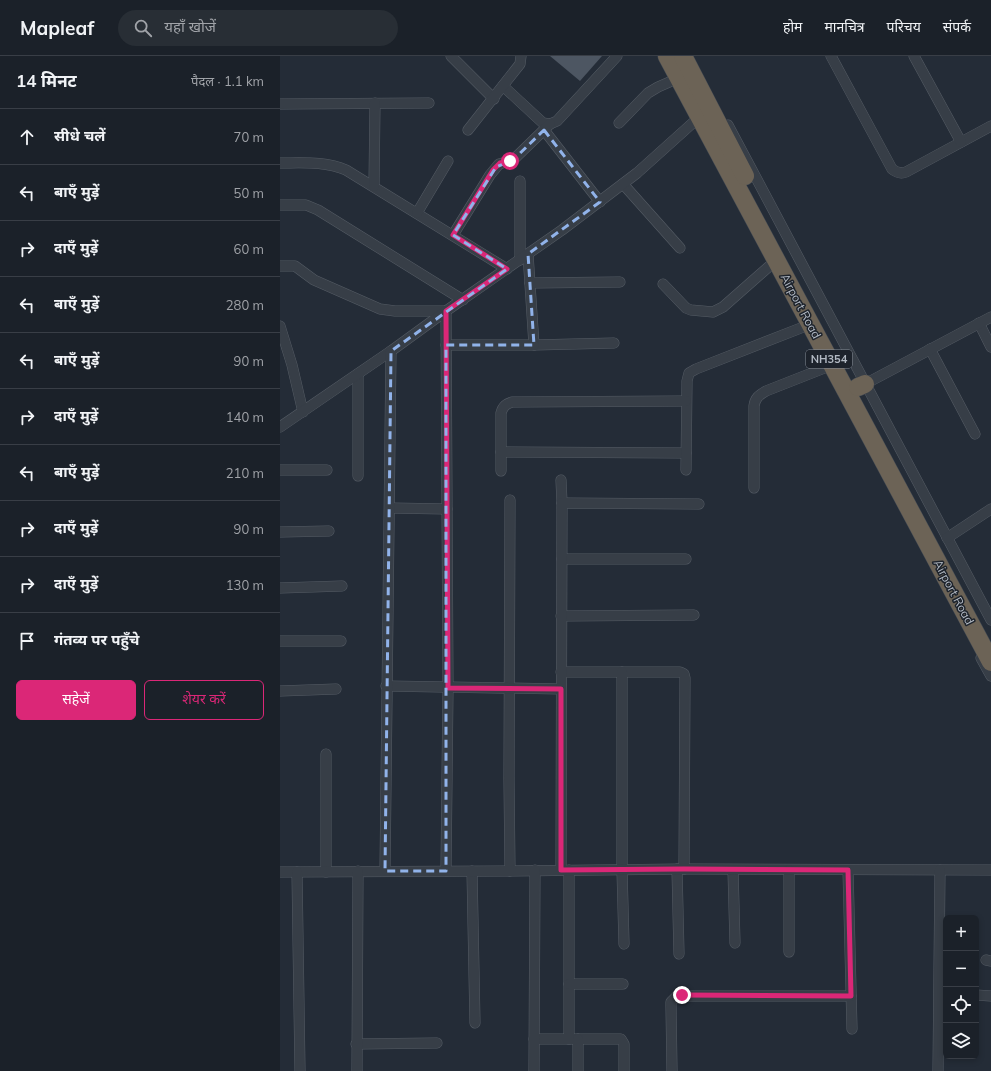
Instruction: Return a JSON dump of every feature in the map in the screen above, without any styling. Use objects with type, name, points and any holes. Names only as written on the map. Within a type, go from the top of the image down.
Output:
[{"type":"highway","name":"Airport Road","points":[[667,56],[991,662]]},
{"type":"highway","name":"Airport Road","points":[[683,56],[762,209],[862,385],[991,637]]},
{"type":"street","points":[[451,56],[494,99]]},
{"type":"street","points":[[468,130],[494,99],[520,64],[521,56]]},
{"type":"street","points":[[453,235],[496,167],[500,163],[513,160],[547,127],[557,121],[617,56]]},
{"type":"street","points":[[661,56],[773,263],[960,620],[991,676]]},
{"type":"street","points":[[691,56],[862,385],[991,620]]},
{"type":"street","points":[[831,56],[895,172],[906,172],[991,126]]},
{"type":"street","points":[[914,56],[961,142]]},
{"type":"street","points":[[619,123],[648,93],[674,80]]},
{"type":"street","points":[[504,86],[547,127],[600,202]]},
{"type":"street","points":[[374,186],[375,102]]},
{"type":"street","points":[[280,104],[375,102],[429,103]]},
{"type":"street","points":[[280,427],[391,351],[600,202],[623,184],[696,120]]},
{"type":"street","points":[[417,213],[448,161]]},
{"type":"street","points":[[280,163],[333,165],[346,170],[507,269]]},
{"type":"street","points":[[520,181],[524,257],[530,283],[534,345]]},
{"type":"street","points":[[623,184],[680,248]]},
{"type":"street","points":[[280,205],[306,205],[318,210],[463,300]]},
{"type":"street","points":[[663,284],[688,309],[696,311],[717,311],[773,263]]},
{"type":"street","points":[[280,266],[295,266],[314,280],[380,308],[395,311],[446,311]]},
{"type":"street","points":[[530,283],[620,282]]},
{"type":"street","points":[[446,311],[448,688],[446,871]]},
{"type":"street","points":[[862,385],[991,317]]},
{"type":"street","points":[[979,323],[991,347]]},
{"type":"street","points":[[280,326],[292,365],[303,412]]},
{"type":"street","points":[[686,470],[687,377],[692,370],[806,326]]},
{"type":"street","points":[[446,345],[614,343]]},
{"type":"street","points":[[930,349],[975,434]]},
{"type":"street","points":[[385,871],[391,351]]},
{"type":"street","points":[[754,488],[755,401],[759,395],[766,391],[827,367]]},
{"type":"street","points":[[358,374],[358,476]]},
{"type":"street","points":[[501,471],[501,413],[506,404],[512,402],[686,400]]},
{"type":"street","points":[[501,452],[686,453]]},
{"type":"street","points":[[280,470],[327,470]]},
{"type":"street","points":[[561,480],[561,689],[565,870],[569,984],[578,1071]]},
{"type":"street","points":[[510,500],[510,871]]},
{"type":"street","points":[[562,503],[699,504]]},
{"type":"street","points":[[390,508],[447,509]]},
{"type":"street","points":[[947,538],[991,509]]},
{"type":"street","points":[[280,532],[329,531]]},
{"type":"street","points":[[562,559],[686,559]]},
{"type":"street","points":[[280,588],[342,586]]},
{"type":"street","points":[[561,616],[694,615]]},
{"type":"street","points":[[280,641],[341,641]]},
{"type":"street","points":[[561,672],[680,672],[685,676],[679,954]]},
{"type":"street","points":[[622,672],[622,870],[624,944]]},
{"type":"street","points":[[386,686],[561,689]]},
{"type":"street","points":[[280,691],[336,689]]},
{"type":"street","points":[[326,754],[326,872]]},
{"type":"street","points":[[280,872],[680,869],[991,870]]},
{"type":"street","points":[[534,1071],[536,870]]},
{"type":"street","points":[[733,870],[735,944]]},
{"type":"street","points":[[789,870],[789,952]]},
{"type":"street","points":[[848,870],[852,1029]]},
{"type":"street","points":[[938,1071],[942,995],[940,870]]},
{"type":"street","points":[[357,1071],[358,871]]},
{"type":"street","points":[[472,871],[475,1023]]},
{"type":"street","points":[[297,872],[300,1071]]},
{"type":"street","points":[[569,984],[623,984]]},
{"type":"street","points":[[979,995],[991,996]]},
{"type":"street","points":[[672,1071],[671,1006],[672,1002],[677,996],[851,996]]},
{"type":"street","points":[[534,1039],[621,1039],[624,1044],[624,1071]]},
{"type":"street","points":[[356,1044],[437,1043]]},
{"type":"highlighted area","points":[[544,130],[600,202],[528,254],[534,345],[446,345],[446,871],[385,871],[391,351],[507,269],[453,235],[496,167],[513,160]]},
{"type":"building","points":[[550,56],[602,56],[580,81]]},
{"type":"route","points":[[510,161],[500,163],[493,170],[453,235],[507,269],[446,311],[448,688],[561,689],[561,870],[848,870],[851,996],[682,995]]}]
